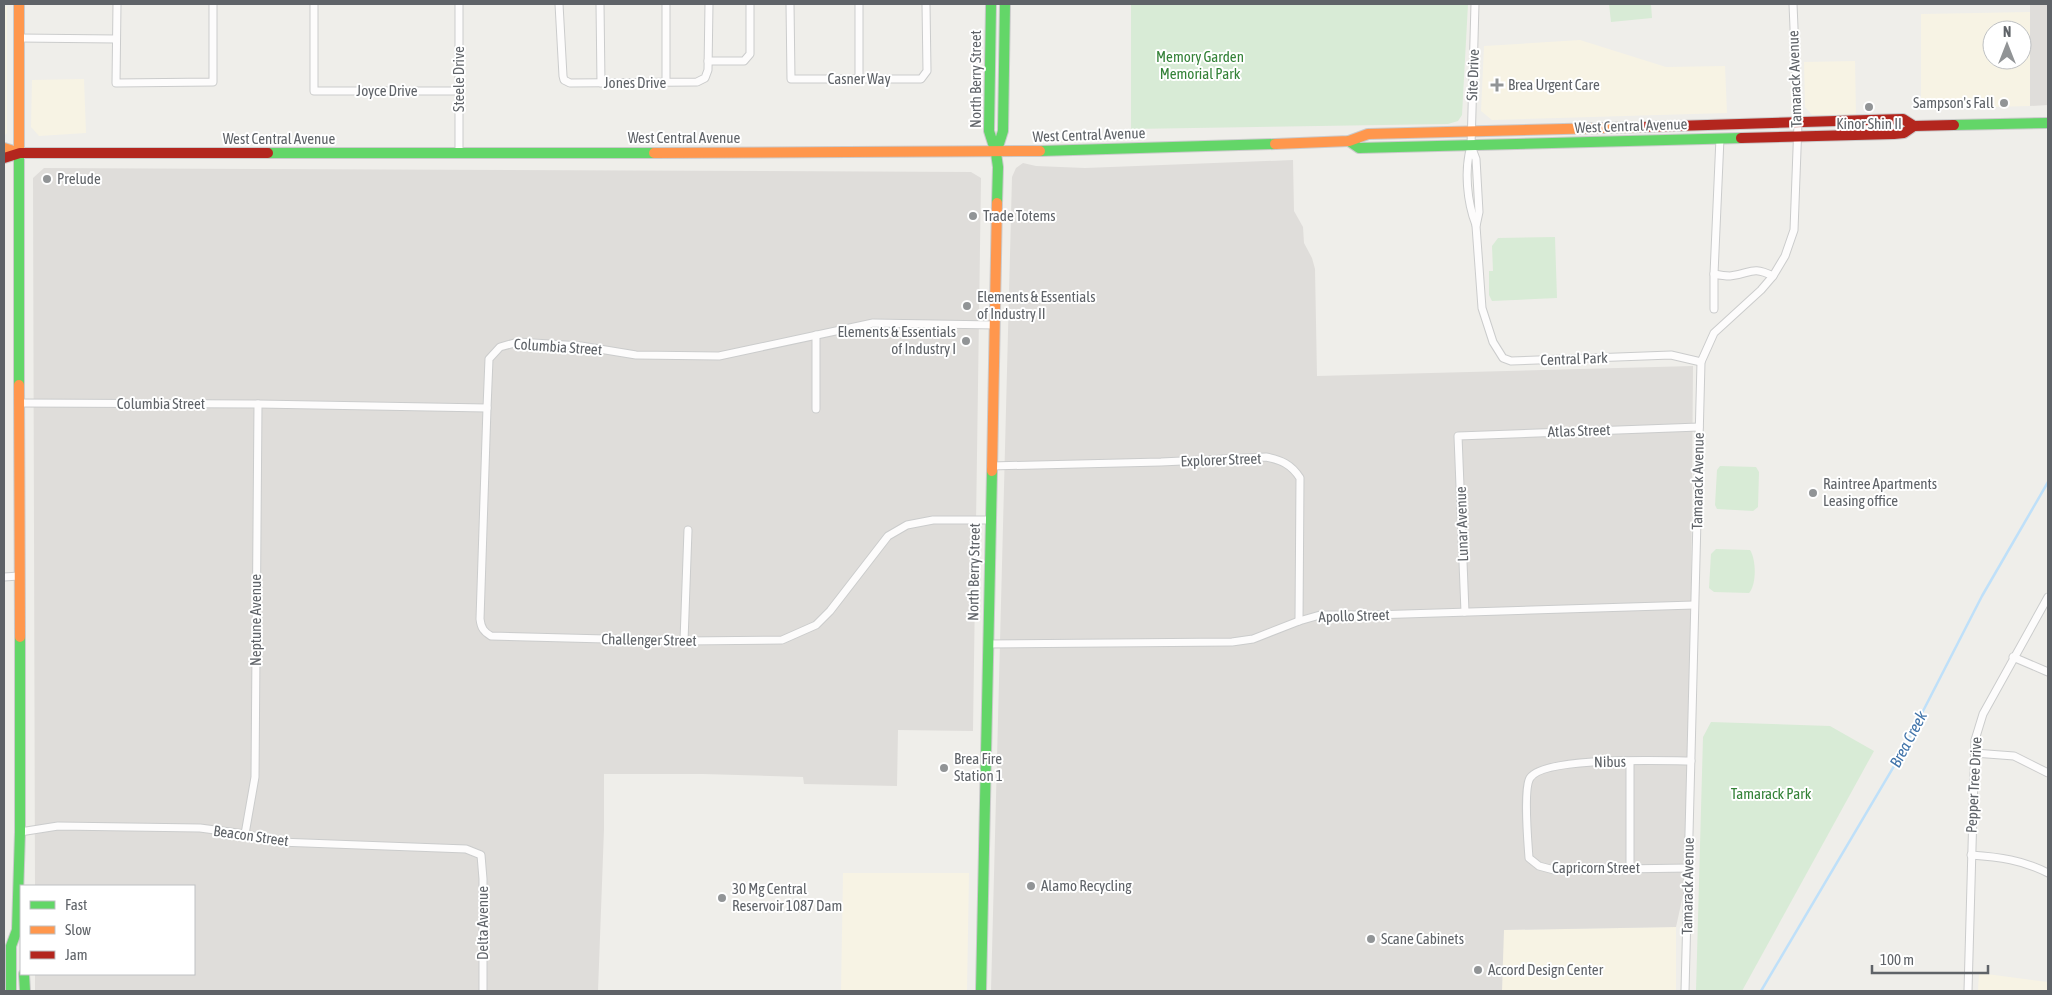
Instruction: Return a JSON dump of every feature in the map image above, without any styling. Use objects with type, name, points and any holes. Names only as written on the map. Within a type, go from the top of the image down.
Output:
[{"type":"main road","points":[[11,991],[11,946],[17,930],[20,832],[18,576],[19,4]]},
{"type":"main road","name":"North Berry Street","points":[[981,991],[996,153],[989,128],[991,4]]},
{"type":"main road","name":"North Berry Street","points":[[996,153],[1003,131],[1005,4]]},
{"type":"main road","name":"West Central Avenue","points":[[4,148],[20,153],[996,153],[1349,141],[1368,134],[1471,130],[1903,119],[1914,126],[2048,123]]},
{"type":"main road","name":"West Central Avenue","points":[[1349,141],[1359,148],[1471,146],[1904,134],[1914,126]]},
{"type":"main road","name":"West Central Avenue","points":[[4,158],[20,153]]},
{"type":"main road","points":[[17,930],[20,938]]},
{"type":"main road","points":[[24,975],[25,991]]},
{"type":"street","points":[[116,4],[116,83],[213,82],[213,4]]},
{"type":"street","name":"Joyce Drive","points":[[314,4],[314,91],[459,91]]},
{"type":"street","name":"Steele Drive","points":[[459,4],[459,154]]},
{"type":"street","name":"Jones Drive","points":[[559,4],[564,80],[570,83],[697,82],[705,78],[708,70],[708,61]]},
{"type":"street","points":[[600,4],[601,83]]},
{"type":"street","points":[[666,4],[666,82]]},
{"type":"street","points":[[709,4],[708,61],[744,61],[748,58],[750,54],[750,4]]},
{"type":"street","name":"Casner Way","points":[[790,4],[791,79],[921,79],[927,71],[926,4]]},
{"type":"street","points":[[859,4],[859,79]]},
{"type":"street","name":"Site Drive","points":[[1475,4],[1471,146],[1467,160],[1471,212],[1476,226],[1481,307]]},
{"type":"street","name":"Tamarack Avenue","points":[[1685,991],[1701,362],[1714,333],[1761,290],[1773,276],[1785,256],[1794,230],[1798,123],[1793,4]]},
{"type":"street","points":[[19,38],[116,39]]},
{"type":"street","points":[[1714,309],[1720,138]]},
{"type":"street","points":[[1714,274],[1731,276],[1745,271],[1760,269],[1773,276]]},
{"type":"street","name":"Central Park","points":[[1481,307],[1496,346],[1503,358],[1512,361],[1671,355],[1701,362]]},
{"type":"street","name":"Columbia Street","points":[[19,403],[258,404],[487,408],[489,359],[494,352],[505,344],[518,342],[581,346],[636,355],[719,356],[873,323],[994,326]]},
{"type":"street","points":[[816,335],[816,409]]},
{"type":"street","name":"Neptune Avenue","points":[[245,834],[255,777],[258,404]]},
{"type":"street","name":"Challenger Street","points":[[487,408],[480,620],[485,632],[498,637],[749,642],[782,640],[816,625],[888,536],[906,525],[933,520],[990,520]]},
{"type":"street","name":"Atlas Street","points":[[1458,436],[1699,427]]},
{"type":"street","name":"Lunar Avenue","points":[[1458,436],[1465,612]]},
{"type":"street","name":"Explorer Street","points":[[991,466],[1161,462],[1266,457],[1280,460],[1292,467],[1300,478],[1299,620]]},
{"type":"street","points":[[684,641],[688,530]]},
{"type":"street","points":[[4,577],[18,576]]},
{"type":"street","name":"Pepper Tree Drive","points":[[1968,991],[1975,740],[1983,714],[2048,597]]},
{"type":"street","name":"Apollo Street","points":[[988,644],[1232,642],[1253,639],[1299,620],[1320,615],[1694,605]]},
{"type":"street","points":[[2014,657],[2048,672]]},
{"type":"street","points":[[1974,753],[2014,756],[2048,773]]},
{"type":"street","name":"Nibus","points":[[1531,776],[1543,769],[1565,764],[1691,761]]},
{"type":"street","points":[[1630,762],[1630,868]]},
{"type":"street","name":"Capricorn Street","points":[[1531,776],[1528,795],[1529,858],[1539,866],[1554,870],[1689,868]]},
{"type":"street","name":"Beacon Street","points":[[20,832],[58,826],[200,828],[245,834],[279,842],[466,849],[481,855]]},
{"type":"street","name":"Delta Avenue","points":[[481,855],[483,879],[483,991]]},
{"type":"street","points":[[1971,855],[2010,858],[2048,873]]},
{"type":"shaded area","points":[[2030,4],[2048,4],[2048,105],[2030,106],[2032,20],[2030,20]]},
{"type":"shaded area","points":[[7,6],[7,133],[4,136],[4,7]]},
{"type":"shaded area","points":[[2030,12],[2030,20],[1982,20],[1982,70],[2030,70],[2030,106],[1921,109],[1921,14]]},
{"type":"shaded area","points":[[1580,40],[1666,67],[1725,66],[1727,113],[1492,120],[1481,111],[1484,46]]},
{"type":"shaded area","points":[[1855,61],[1856,116],[1812,115],[1805,107],[1804,62]]},
{"type":"shaded area","points":[[84,79],[86,133],[39,136],[31,127],[32,80]]},
{"type":"shaded area","points":[[1293,160],[1294,211],[1303,227],[1304,243],[1312,258],[1315,269],[1317,376],[1693,366],[1689,868],[1676,927],[1504,930],[1502,991],[991,991],[1012,177],[1016,168],[1023,163],[1036,166],[1085,168]]},
{"type":"shaded area","points":[[44,168],[971,172],[981,178],[973,731],[898,730],[897,786],[804,784],[803,777],[604,774],[604,829],[598,991],[35,991],[35,975],[195,975],[195,885],[35,885],[33,178]]},
{"type":"shaded area","points":[[843,873],[969,873],[967,991],[841,991]]},
{"type":"shaded area","points":[[1676,927],[1676,991],[1502,991],[1503,930]]},
{"type":"shaded area","points":[[1979,973],[2048,982],[2048,991],[1978,991]]},
{"type":"green space","name":"Memory Garden Memorial Park","points":[[1131,4],[1468,4],[1462,115],[1458,121],[1448,124],[1131,129]]},
{"type":"green space","points":[[1609,4],[1651,4],[1652,18],[1611,22]]},
{"type":"green space","points":[[1555,237],[1557,298],[1492,301],[1489,295],[1489,271],[1493,271],[1492,246],[1498,238]]},
{"type":"green space","points":[[1720,466],[1756,467],[1759,472],[1758,507],[1753,511],[1717,509],[1715,505],[1717,470]]},
{"type":"green space","points":[[1716,549],[1750,550],[1754,559],[1755,572],[1752,589],[1749,593],[1714,592],[1709,588],[1711,554]]},
{"type":"green space","name":"Tamarack Park","points":[[1711,722],[1830,726],[1874,751],[1742,991],[1696,991],[1703,737]]},
{"type":"waterway","name":"Brea Creek","points":[[1761,991],[1900,756],[1982,596],[2048,482]]},
{"type":"traffic: fast","points":[[991,4],[989,131],[998,167],[997,203]]},
{"type":"traffic: fast","points":[[996,153],[1003,131],[1005,4]]},
{"type":"traffic: fast","points":[[1954,125],[2048,123]]},
{"type":"traffic: fast","points":[[1349,141],[1359,148],[1741,138]]},
{"type":"traffic: fast","points":[[1040,151],[1275,144]]},
{"type":"traffic: fast","points":[[19,149],[19,385]]},
{"type":"traffic: fast","points":[[268,153],[654,153]]},
{"type":"traffic: fast","points":[[981,991],[992,471]]},
{"type":"traffic: fast","points":[[11,991],[11,946],[17,930],[20,832],[20,637]]},
{"type":"traffic: fast","points":[[24,975],[25,991]]},
{"type":"traffic: slow","points":[[19,4],[19,149]]},
{"type":"traffic: slow","points":[[1275,144],[1349,141],[1368,134],[1643,127]]},
{"type":"traffic: slow","points":[[4,148],[20,153]]},
{"type":"traffic: slow","points":[[654,153],[1040,151]]},
{"type":"traffic: slow","points":[[992,471],[997,203]]},
{"type":"traffic: slow","points":[[19,385],[20,637]]},
{"type":"traffic: jam","points":[[1643,127],[1903,119],[1914,126],[1954,125]]},
{"type":"traffic: jam","points":[[1741,138],[1894,134],[1904,133],[1914,126]]},
{"type":"traffic: jam","points":[[4,158],[20,153],[268,153]]},
{"type":"place","name":"Brea Urgent Care","points":[[1497,85]]},
{"type":"place","name":"Sampson's Fall","points":[[2004,103]]},
{"type":"place","name":"Kinor Shin II","points":[[1869,107]]},
{"type":"place","name":"Prelude","points":[[47,179]]},
{"type":"place","name":"Trade Totems","points":[[973,216]]},
{"type":"place","name":"Elements & Essentials of Industry II","points":[[967,306]]},
{"type":"place","name":"Elements & Essentials of Industry I","points":[[966,341]]},
{"type":"place","name":"Raintree Apartments Leasing office","points":[[1813,493]]},
{"type":"place","name":"Brea Fire Station 1","points":[[944,768]]},
{"type":"place","name":"Alamo Recycling","points":[[1031,886]]},
{"type":"place","name":"30 Mg Central Reservoir 1087 Dam","points":[[722,898]]},
{"type":"place","name":"Scane Cabinets","points":[[1371,939]]},
{"type":"place","name":"Accord Design Center","points":[[1478,970]]}]
